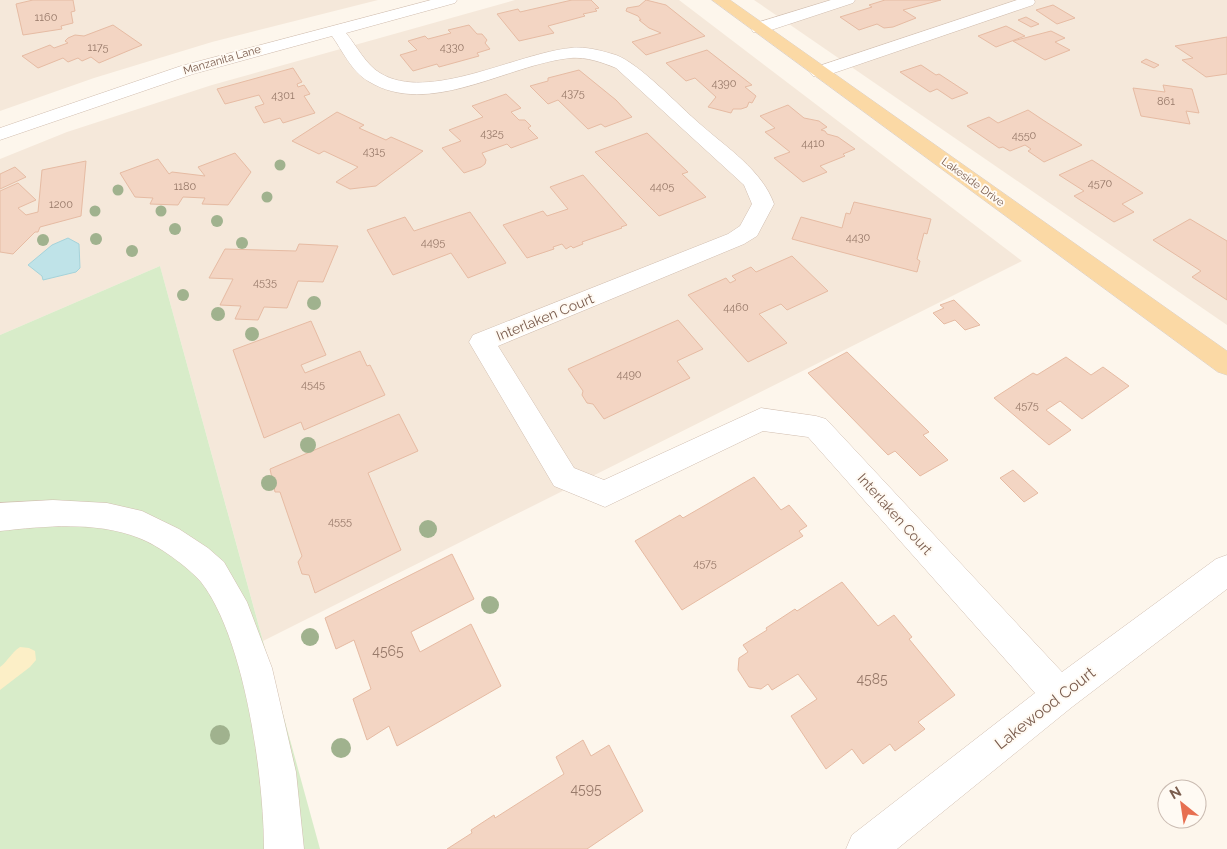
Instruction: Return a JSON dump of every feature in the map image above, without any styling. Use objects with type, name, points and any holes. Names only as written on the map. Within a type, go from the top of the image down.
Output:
[{"type":"main road","name":"Lakeside Drive","points":[[720,0],[1227,364]]},
{"type":"street","name":"Manzanita Lane","points":[[0,134],[187,70],[449,0]]},
{"type":"street","points":[[758,28],[847,0]]},
{"type":"street","points":[[819,72],[1027,2]]},
{"type":"street","name":"Interlaken Court","points":[[335,29],[372,77],[385,83],[406,88],[428,88],[446,85],[551,55],[573,53],[599,54],[622,64],[752,181],[760,195],[763,204],[749,231],[736,239],[482,342],[564,476],[605,494],[761,419],[816,427],[1060,696]]},
{"type":"street","points":[[0,517],[27,514],[95,515],[144,526],[179,546],[212,572],[232,605],[250,647],[276,749],[284,819],[284,849]]},
{"type":"street","name":"Lakewood Court","points":[[866,849],[1060,696],[1227,570]]},
{"type":"shaded area","points":[[0,0],[378,0],[212,42],[94,78],[0,111]]},
{"type":"shaded area","points":[[515,0],[679,0],[1022,261],[263,641],[160,266],[0,335],[0,159],[67,132],[212,85]]},
{"type":"shaded area","points":[[754,0],[1227,0],[1227,325]]},
{"type":"green space","points":[[160,266],[320,849],[0,849],[0,335]]},
{"type":"sand","points":[[20,647],[35,651],[36,660],[30,667],[0,690],[0,667]]},
{"type":"water","points":[[68,238],[79,244],[80,268],[76,272],[43,280],[42,276],[28,265],[52,245]]},
{"type":"building","points":[[33,0],[73,0],[75,11],[71,12],[73,23],[61,26],[62,29],[23,35],[16,4]]},
{"type":"building","points":[[572,0],[591,0],[599,8],[595,9],[597,11],[583,14],[585,16],[548,26],[554,33],[519,41],[497,14],[518,9],[520,12]]},
{"type":"building","points":[[646,0],[666,5],[705,36],[646,55],[632,42],[661,33],[649,28],[639,20],[641,20],[638,16],[626,11],[627,8],[639,6]]},
{"type":"building","points":[[885,0],[941,0],[903,10],[916,18],[893,27],[884,28],[877,24],[859,30],[840,17],[872,7],[869,5]]},
{"type":"building","points":[[1053,5],[1075,18],[1057,24],[1036,10]]},
{"type":"building","points":[[1026,17],[1039,24],[1031,27],[1018,20]]},
{"type":"building","points":[[113,25],[142,45],[99,63],[91,57],[82,61],[78,58],[68,62],[63,58],[38,68],[22,56],[50,45],[54,48],[68,43],[65,41],[75,35],[84,36]]},
{"type":"building","points":[[469,25],[477,34],[482,34],[487,40],[485,43],[490,49],[477,53],[479,56],[439,67],[437,64],[413,71],[400,55],[417,50],[408,41],[425,36],[428,39],[451,33],[448,30]]},
{"type":"building","points":[[1006,26],[1025,36],[996,47],[978,36]]},
{"type":"building","points":[[1051,31],[1065,38],[1055,42],[1070,50],[1045,60],[1013,41]]},
{"type":"building","points":[[1227,37],[1227,74],[1206,77],[1182,60],[1193,58],[1175,46]]},
{"type":"building","points":[[707,50],[752,85],[745,87],[756,96],[752,103],[749,102],[747,107],[733,109],[731,113],[708,107],[716,97],[695,78],[686,81],[666,63]]},
{"type":"building","points":[[1146,59],[1159,65],[1154,68],[1141,62]]},
{"type":"building","points":[[921,65],[968,93],[952,99],[937,89],[930,92],[900,72]]},
{"type":"building","points":[[293,68],[302,82],[297,84],[298,87],[304,85],[310,94],[304,96],[315,113],[283,123],[280,118],[264,123],[255,107],[264,104],[259,95],[225,104],[217,89]]},
{"type":"building","points":[[579,70],[616,100],[632,117],[605,127],[601,124],[588,129],[558,100],[548,104],[530,86],[548,81],[548,78]]},
{"type":"building","points":[[1163,85],[1192,89],[1199,113],[1186,111],[1190,124],[1141,116],[1133,88],[1165,92]]},
{"type":"building","points":[[506,94],[521,108],[511,112],[519,120],[525,120],[531,126],[528,128],[538,138],[511,148],[507,144],[482,153],[486,160],[485,164],[464,173],[442,148],[461,141],[449,130],[483,117],[472,106]]},
{"type":"building","points":[[788,105],[804,118],[819,121],[827,127],[821,130],[838,137],[855,149],[843,154],[845,156],[820,166],[827,172],[803,182],[774,158],[790,152],[765,132],[775,128],[760,116]]},
{"type":"building","points":[[1028,110],[1082,145],[1044,162],[1028,151],[1031,149],[1025,145],[1010,151],[1003,147],[999,148],[967,126],[989,117],[998,123]]},
{"type":"building","points":[[337,112],[364,125],[359,128],[386,140],[391,137],[423,151],[376,186],[350,189],[336,182],[358,167],[324,151],[319,154],[292,141]]},
{"type":"building","points":[[647,133],[688,172],[682,174],[706,197],[659,216],[595,152]]},
{"type":"building","points":[[235,153],[251,172],[228,205],[202,204],[205,198],[183,197],[178,205],[150,204],[153,198],[135,197],[120,173],[158,159],[169,174],[172,172],[205,176],[198,167]]},
{"type":"building","points":[[1092,160],[1143,193],[1122,204],[1134,212],[1114,222],[1074,196],[1084,191],[1059,175]]},
{"type":"building","points":[[86,161],[81,216],[40,227],[38,232],[35,232],[13,254],[0,252],[0,191],[18,183],[36,200],[18,208],[26,215],[38,212],[42,170]]},
{"type":"building","points":[[15,167],[26,177],[0,189],[0,174]]},
{"type":"building","points":[[583,175],[627,225],[582,242],[583,244],[573,248],[571,246],[566,249],[562,244],[553,247],[554,249],[527,258],[503,225],[543,211],[547,216],[568,209],[550,187]]},
{"type":"building","points":[[854,202],[931,219],[927,234],[924,233],[917,259],[920,261],[917,272],[792,239],[801,217],[842,228],[846,213],[850,214]]},
{"type":"building","points":[[470,212],[506,263],[468,278],[451,253],[393,275],[367,230],[405,217],[414,231]]},
{"type":"building","points":[[1190,219],[1227,241],[1227,300],[1192,277],[1201,271],[1153,240]]},
{"type":"building","points":[[299,244],[338,246],[323,282],[298,281],[287,308],[264,307],[258,320],[235,319],[241,306],[220,305],[233,279],[209,278],[225,249],[296,251]]},
{"type":"building","points":[[792,256],[828,291],[787,310],[781,304],[759,314],[787,343],[748,362],[688,295],[726,278],[730,283],[736,280],[732,276],[751,267],[756,272]]},
{"type":"building","points":[[954,300],[980,325],[965,330],[955,320],[944,324],[933,313],[944,308],[940,305]]},
{"type":"building","points":[[678,320],[703,349],[677,361],[690,378],[604,419],[593,404],[587,403],[582,395],[583,391],[568,369]]},
{"type":"building","points":[[311,321],[326,355],[301,365],[305,373],[360,351],[367,366],[370,365],[385,395],[304,430],[301,422],[264,438],[233,350]]},
{"type":"building","points":[[847,352],[929,432],[923,435],[948,460],[920,476],[895,451],[888,455],[808,373]]},
{"type":"building","points":[[1066,357],[1091,375],[1103,367],[1129,386],[1082,419],[1060,401],[1046,410],[1071,430],[1049,445],[994,398],[1033,373],[1037,375]]},
{"type":"building","points":[[399,414],[418,451],[368,473],[401,550],[315,593],[309,575],[302,574],[298,562],[302,556],[280,492],[275,492],[270,469]]},
{"type":"building","points":[[1013,470],[1038,493],[1024,502],[1000,478]]},
{"type":"building","points":[[754,477],[781,510],[789,505],[807,526],[799,531],[803,536],[682,610],[635,541],[680,515],[683,518]]},
{"type":"building","points":[[452,554],[474,599],[411,632],[420,652],[471,624],[501,686],[397,746],[389,726],[367,740],[353,699],[371,689],[354,640],[336,649],[325,618]]},
{"type":"building","points":[[842,582],[878,626],[894,615],[912,637],[909,639],[955,695],[918,722],[925,729],[895,751],[890,744],[863,764],[852,749],[826,769],[791,716],[817,699],[798,674],[772,690],[768,684],[761,689],[749,687],[738,670],[739,658],[748,652],[743,645],[767,630],[766,628],[795,609],[797,611]]},
{"type":"building","points":[[583,740],[591,756],[609,745],[643,811],[587,849],[447,849],[472,833],[471,830],[494,815],[495,818],[564,774],[556,757]]}]
